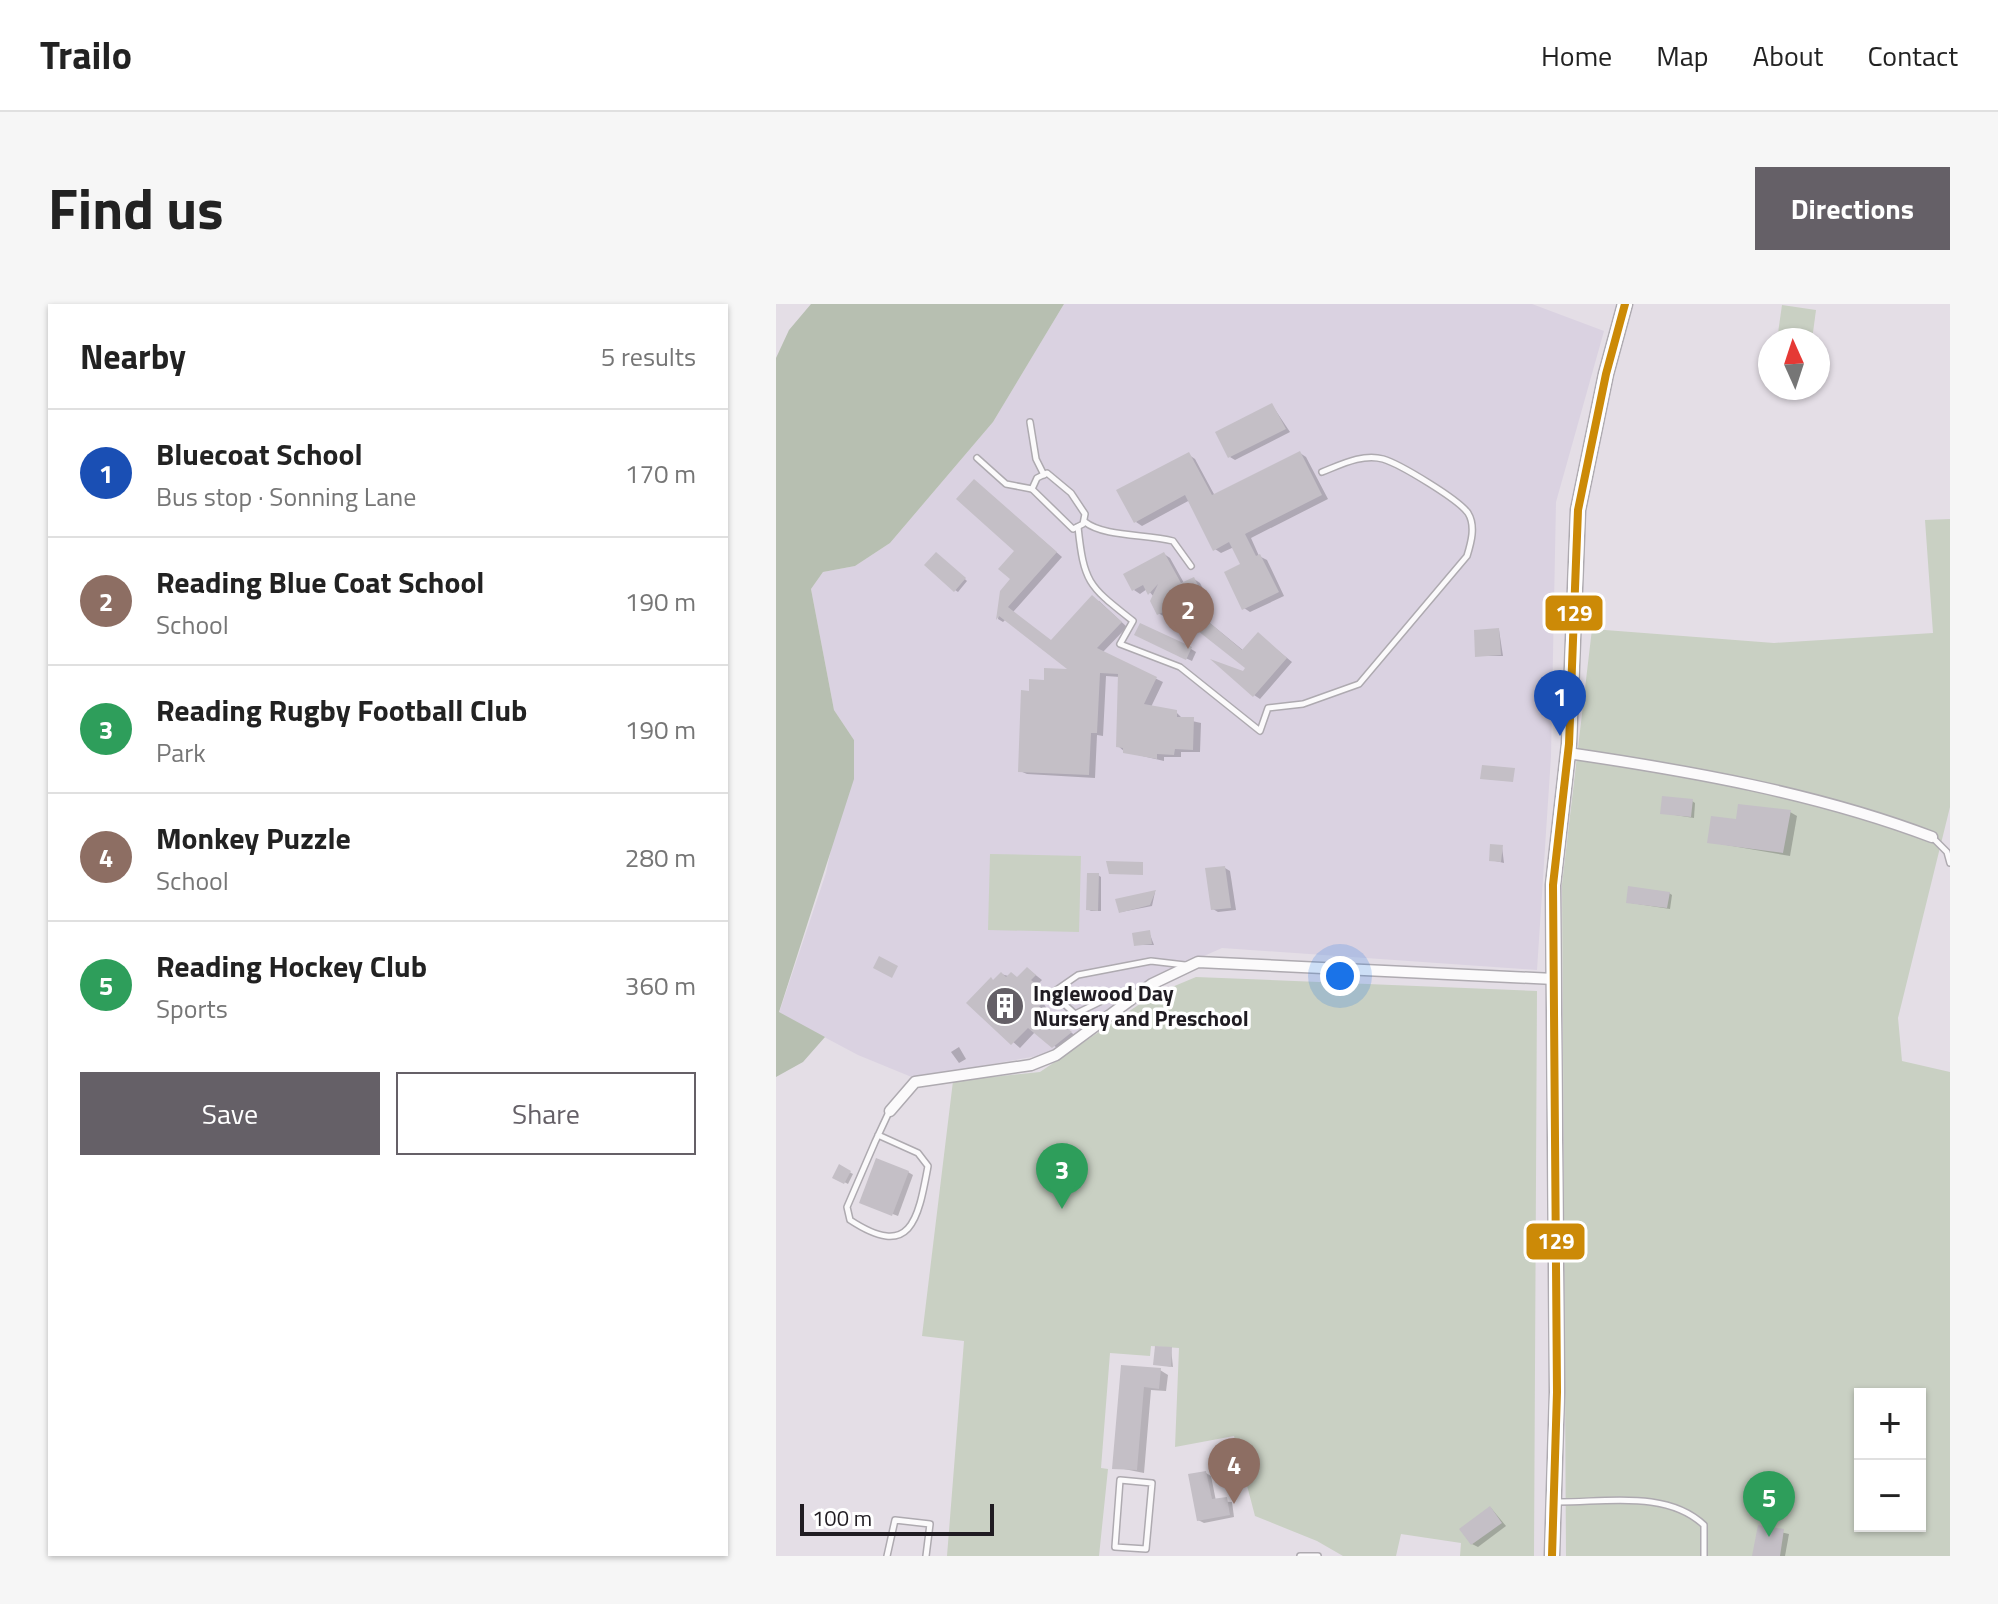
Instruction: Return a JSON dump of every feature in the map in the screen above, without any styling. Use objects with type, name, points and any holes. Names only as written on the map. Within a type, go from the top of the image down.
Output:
[{"type":"main road","points":[[1552,1556],[1557,1392],[1553,885],[1568,753],[1578,510],[1606,374],[1625,304]]},
{"type":"street","points":[[1568,753],[1717,779],[1873,815],[1932,837]]},
{"type":"street","points":[[890,1111],[915,1082],[1031,1065],[1056,1055],[1152,984],[1191,965],[1229,961],[1280,967],[1554,979]]},
{"type":"lane","points":[[1030,422],[1036,459],[1044,475]]},
{"type":"lane","points":[[977,458],[1006,484],[1032,489],[1073,529],[1084,522],[1085,514],[1071,493],[1047,473],[1037,478],[1032,489]]},
{"type":"lane","points":[[1078,527],[1082,563],[1091,587],[1133,621],[1120,644],[1180,667],[1260,731],[1268,708],[1303,704],[1359,684],[1467,556],[1473,534],[1469,514],[1452,499],[1382,459],[1358,459],[1322,472]]},
{"type":"lane","points":[[1084,522],[1114,533],[1146,534],[1173,541],[1191,566]]},
{"type":"lane","points":[[1932,837],[1947,852],[1950,863]]},
{"type":"lane","points":[[1114,995],[1096,1000],[1075,1014],[1052,993],[1078,975],[1151,961],[1191,965]]},
{"type":"lane","points":[[878,1135],[918,1153],[928,1166],[912,1228],[901,1236],[885,1238],[850,1220],[847,1207],[878,1135],[890,1111]]},
{"type":"lane","points":[[1120,1480],[1152,1483],[1146,1549],[1139,1548],[1115,1547],[1120,1480]]},
{"type":"lane","points":[[1553,1502],[1670,1504],[1692,1513],[1704,1525],[1704,1556]]},
{"type":"lane","points":[[887,1556],[895,1520],[930,1524],[926,1556]]},
{"type":"lane","points":[[1138,1556],[1139,1548]]},
{"type":"lane","points":[[1300,1556],[1318,1556]]},
{"type":"shaded area","points":[[1064,304],[1532,304],[1604,331],[1556,502],[1551,756],[1537,970],[1222,948],[1143,983],[1054,1053],[914,1078],[858,1055],[779,1013],[826,873],[854,740],[834,710],[811,589],[823,572],[855,566],[890,543],[993,422]]},
{"type":"shaded area","points":[[1782,305],[1816,310],[1814,328],[1779,328]]},
{"type":"shaded area","points":[[1950,519],[1950,807],[1898,1018],[1902,1061],[1950,1072],[1950,1556],[1566,1556],[1562,884],[1592,629],[1774,643],[1933,633],[1925,520]]},
{"type":"shaded area","points":[[990,854],[1081,856],[1079,932],[988,930]]},
{"type":"shaded area","points":[[1196,977],[1537,991],[1534,1556],[1460,1556],[1461,1543],[1401,1534],[1396,1556],[1343,1556],[1317,1541],[1255,1516],[1234,1436],[1175,1447],[1179,1348],[1151,1346],[1150,1356],[1110,1353],[1101,1468],[1108,1469],[1099,1556],[947,1556],[964,1341],[922,1336],[953,1081],[1040,1072],[1153,995]]},
{"type":"green space","points":[[811,304],[1064,304],[993,422],[890,543],[855,566],[823,572],[811,589],[834,710],[854,740],[854,779],[779,1012],[825,1037],[803,1062],[776,1077],[776,358],[789,330]]},
{"type":"building","points":[[1272,403],[1286,429],[1228,458],[1215,432]]},
{"type":"building","points":[[1300,451],[1322,495],[1245,534],[1256,556],[1260,554],[1279,592],[1242,610],[1224,572],[1240,564],[1229,542],[1213,551],[1185,495],[1134,523],[1116,490],[1189,452],[1212,495]]},
{"type":"building","points":[[974,479],[1057,552],[1008,607],[1051,640],[1092,595],[1122,622],[1097,648],[1157,677],[1144,704],[1177,710],[1177,717],[1194,717],[1193,750],[1175,749],[1174,755],[1157,754],[1157,759],[1123,753],[1123,748],[1116,747],[1118,674],[1100,673],[1097,733],[1091,733],[1089,775],[1018,772],[1021,690],[1029,691],[1029,679],[1044,680],[1044,668],[1067,669],[999,616],[996,620],[1000,591],[1010,579],[998,569],[1014,551],[956,499]]},
{"type":"building","points":[[936,552],[966,578],[954,592],[924,565]]},
{"type":"building","points":[[1164,552],[1181,583],[1194,577],[1202,594],[1185,602],[1242,650],[1258,632],[1287,658],[1253,697],[1210,659],[1243,671],[1245,668],[1170,609],[1157,615],[1150,601],[1158,584],[1148,595],[1143,585],[1132,591],[1123,574]]},
{"type":"building","points":[[1140,623],[1192,647],[1186,660],[1134,635]]},
{"type":"building","points":[[1499,628],[1501,655],[1475,657],[1474,630]]},
{"type":"building","points":[[1482,765],[1515,768],[1513,782],[1480,779]]},
{"type":"building","points":[[1662,796],[1693,799],[1691,817],[1660,814]]},
{"type":"building","points":[[1738,804],[1791,810],[1783,853],[1707,843],[1711,816],[1736,819]]},
{"type":"building","points":[[1490,844],[1503,845],[1501,862],[1489,861]]},
{"type":"building","points":[[1106,861],[1143,862],[1143,875],[1109,874]]},
{"type":"building","points":[[1225,866],[1231,908],[1211,910],[1205,868]]},
{"type":"building","points":[[1087,873],[1099,873],[1098,911],[1086,910]]},
{"type":"building","points":[[1628,886],[1670,892],[1667,908],[1626,903]]},
{"type":"building","points":[[1156,890],[1150,905],[1119,913],[1115,899]]},
{"type":"building","points":[[1150,930],[1152,944],[1134,946],[1132,933]]},
{"type":"building","points":[[879,956],[898,966],[892,978],[873,968]]},
{"type":"building","name":"Inglewood Day Nursery and Preschool","points":[[1027,967],[1036,975],[1031,980],[1038,986],[1033,991],[1041,1004],[1039,1007],[1072,1032],[1052,1048],[1028,1028],[1011,1045],[966,1003],[991,977],[993,980],[1001,972],[1006,977],[1011,972],[1017,977]]},
{"type":"building","points":[[876,1158],[909,1171],[892,1216],[859,1203]]},
{"type":"building","points":[[839,1164],[851,1171],[844,1184],[832,1178]]},
{"type":"building","points":[[1155,1346],[1172,1347],[1171,1367],[1153,1365]]},
{"type":"building","points":[[1121,1365],[1161,1368],[1159,1389],[1144,1387],[1137,1470],[1112,1469]]},
{"type":"building","points":[[1206,1471],[1212,1499],[1227,1497],[1230,1515],[1197,1521],[1188,1474]]},
{"type":"building","points":[[1490,1506],[1502,1523],[1471,1545],[1459,1529]]},
{"type":"building","points":[[1758,1525],[1784,1529],[1780,1556],[1752,1556]]},
{"type":"transit line","name":"129","points":[[1552,1556],[1557,1392],[1553,885],[1569,744],[1578,510],[1606,374],[1625,304]]},
{"type":"place","name":"Reading Blue Coat School","points":[[1188,649]]},
{"type":"place","name":"Bluecoat School","points":[[1560,736]]},
{"type":"place","name":"Inglewood Day Nursery and Preschool","points":[[1005,1006]]},
{"type":"place","name":"Reading Rugby Football Club","points":[[1062,1209]]},
{"type":"place","name":"Monkey Puzzle","points":[[1234,1504]]},
{"type":"place","name":"Reading Hockey Club","points":[[1769,1537]]}]
